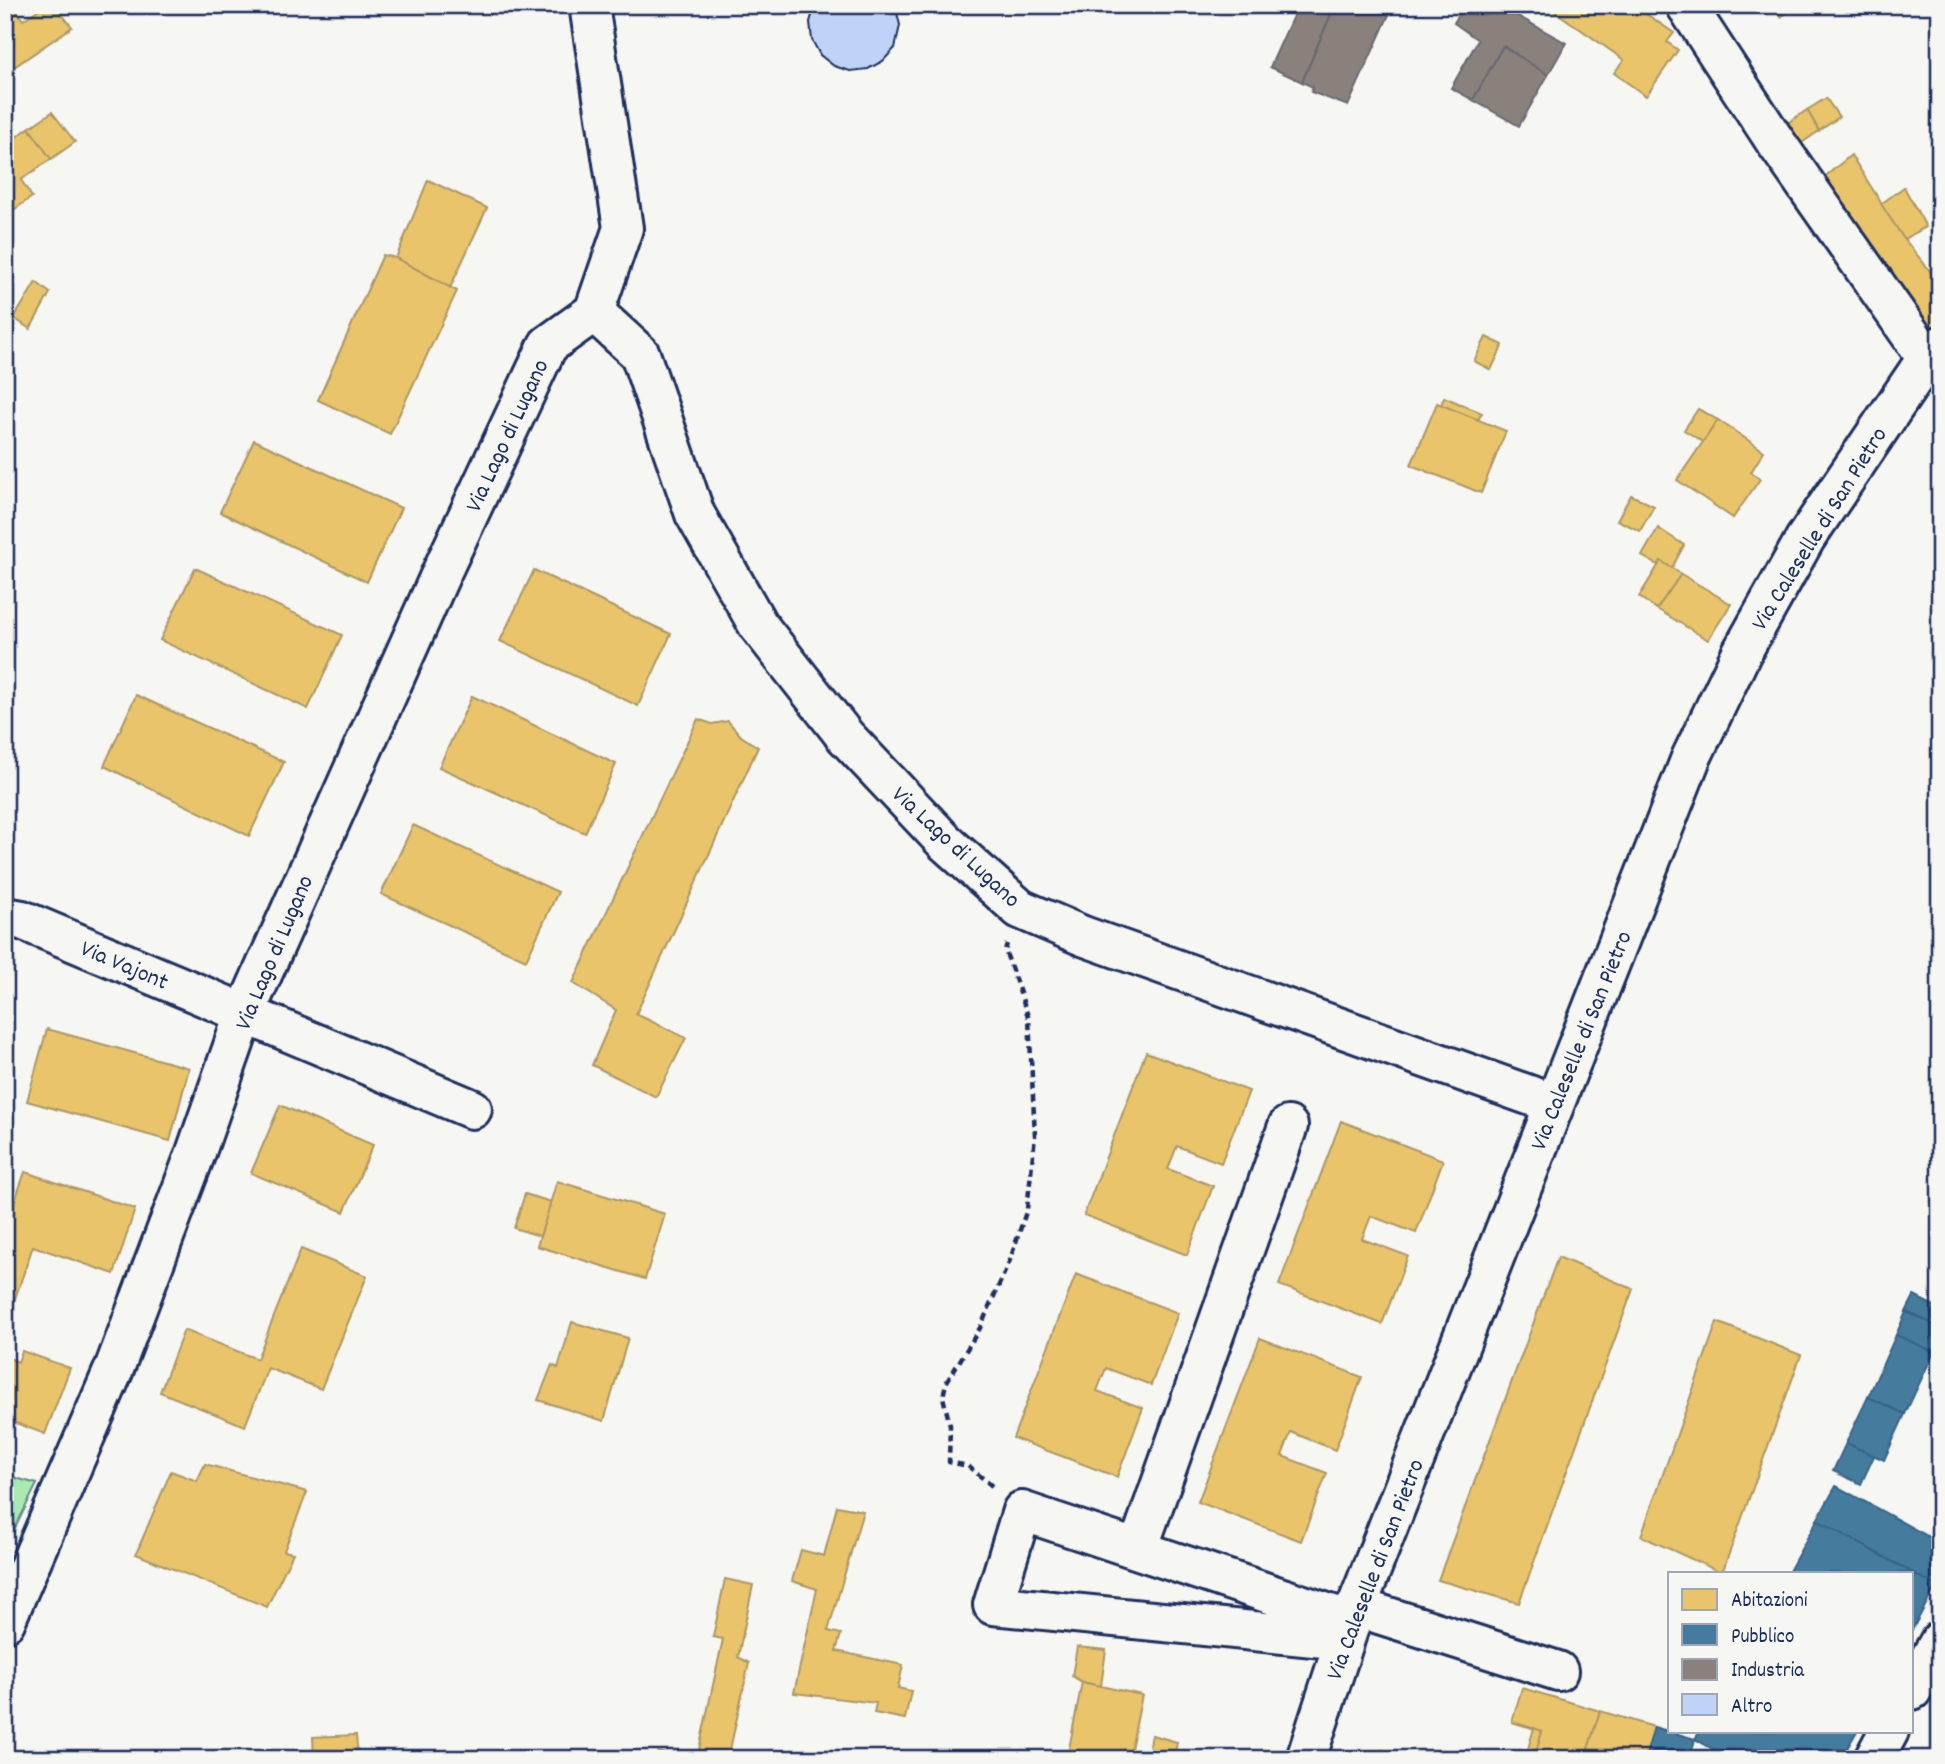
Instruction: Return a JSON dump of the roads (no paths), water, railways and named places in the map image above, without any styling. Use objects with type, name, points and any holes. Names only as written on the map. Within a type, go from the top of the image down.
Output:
[{"type":"street","points":[[589,5],[623,228],[594,312]]},
{"type":"street","name":"Via Caleselle di San Pietro","points":[[1306,1759],[1351,1623],[1691,758],[1742,652],[1805,539],[1933,352],[1774,141],[1686,5]]},
{"type":"street","name":"Via Lago di Lugano","points":[[5,1622],[114,1369],[195,1155],[244,1015],[438,582],[548,345],[594,312],[640,354],[695,514],[758,625],[845,736],[945,842],[1020,909],[1083,936],[1555,1104]]},
{"type":"street","name":"Via Vajont","points":[[5,917],[22,920],[472,1109]]},
{"type":"street","points":[[1138,1549],[1288,1126]]},
{"type":"street","points":[[1351,1623],[993,1605],[1023,1511],[1351,1623],[1558,1671]]},
{"type":"street","points":[[1913,1688],[1940,1641]]},
{"type":"street","points":[[1874,1759],[1888,1732]]}]
